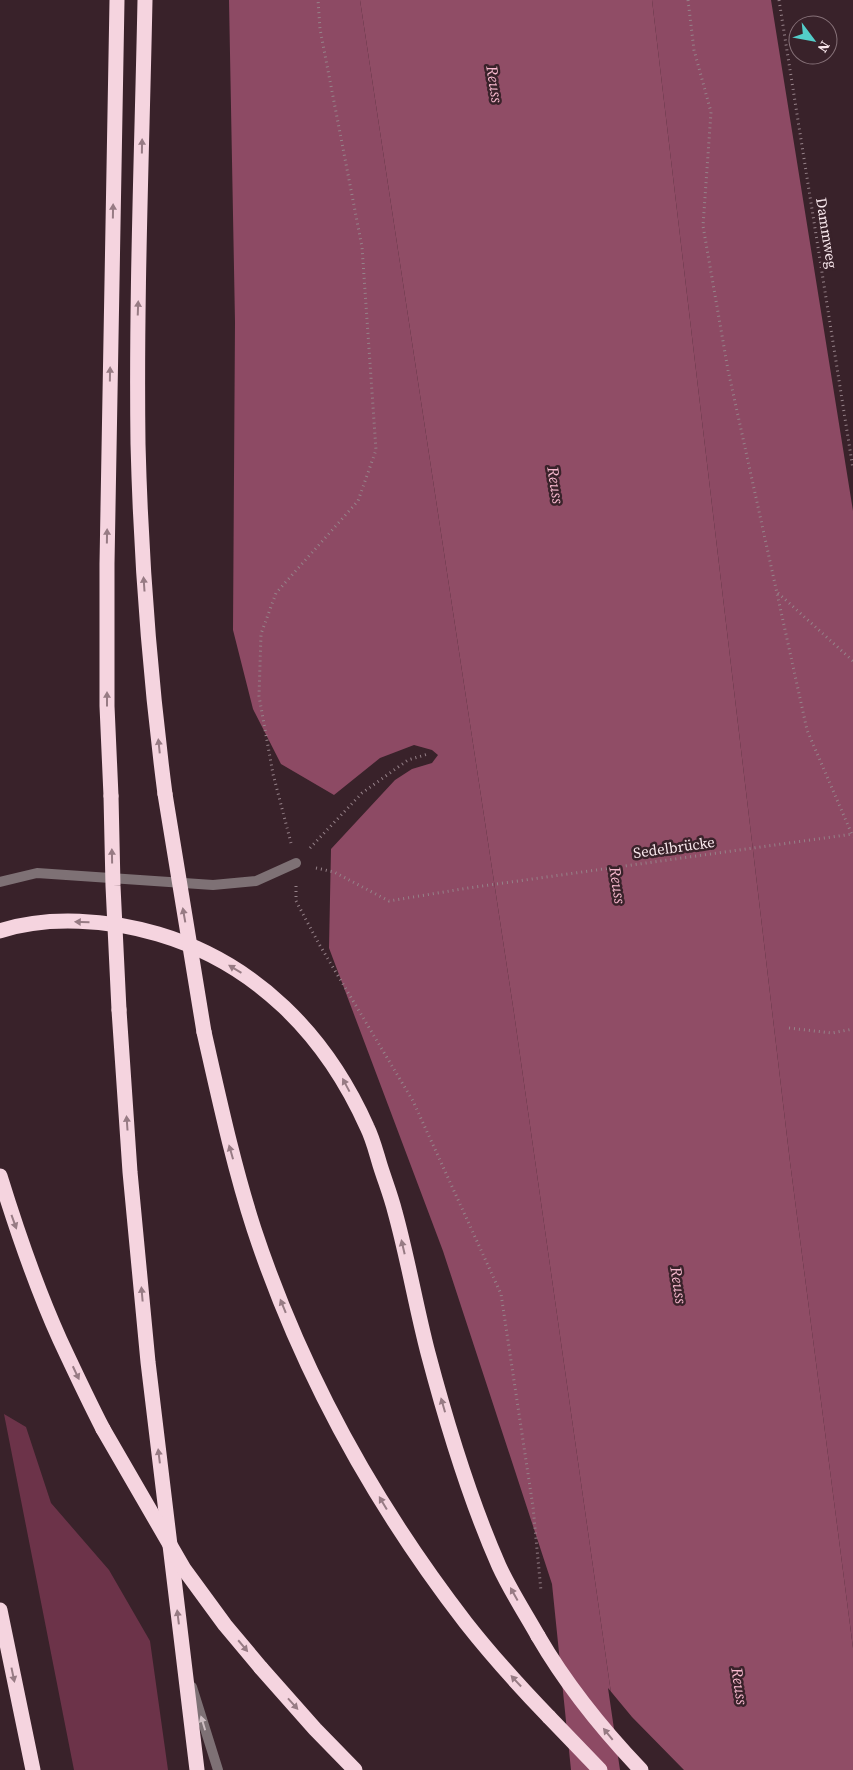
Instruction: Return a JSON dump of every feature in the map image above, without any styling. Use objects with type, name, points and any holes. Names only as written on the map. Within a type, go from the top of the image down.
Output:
[{"type":"highway","points":[[117,0],[107,564],[107,706],[113,886],[130,1172],[148,1362],[197,1770]]},
{"type":"highway","points":[[145,0],[138,317],[138,444],[144,583],[165,794],[204,1032],[230,1147],[254,1230],[283,1308],[320,1391],[351,1449],[409,1544],[467,1624],[508,1674],[600,1770]]},
{"type":"highway","points":[[0,930],[60,921],[95,922],[130,926],[171,938],[214,956],[256,982],[294,1014],[323,1050],[344,1080],[368,1129],[395,1212],[428,1352],[460,1461],[500,1567],[557,1669],[611,1738],[641,1770]]},
{"type":"highway","points":[[0,1176],[12,1216],[37,1284],[60,1339],[103,1429],[184,1569],[225,1625],[261,1668],[355,1770]]},
{"type":"highway","points":[[0,1610],[33,1770]]},
{"type":"lane","points":[[0,882],[37,873],[213,885],[256,881],[296,863]]},
{"type":"lane","points":[[182,1654],[218,1770]]},
{"type":"path","points":[[318,0],[320,29],[362,247],[376,450],[358,500],[276,593],[261,634],[259,696],[273,774],[296,863],[296,901],[319,944],[413,1101],[501,1294],[533,1507],[542,1594]]},
{"type":"path","points":[[688,0],[694,50],[711,112],[703,226],[728,370],[807,730],[853,835]]},
{"type":"path","name":"Dammweg","points":[[779,0],[853,469]]},
{"type":"path","points":[[777,592],[853,661]]},
{"type":"path","points":[[296,863],[362,793],[408,760],[428,754]]},
{"type":"path","name":"Sedelbrücke","points":[[296,863],[334,872],[390,901],[794,841],[853,835]]},
{"type":"path","points":[[789,1028],[832,1033],[853,1029]]},
{"type":"shaded area","points":[[229,0],[360,0],[514,1013],[622,1770],[571,1770],[552,1584],[443,1251],[329,948],[331,849],[395,780],[412,769],[432,763],[438,755],[432,750],[414,745],[380,758],[334,795],[281,764],[253,709],[233,630],[235,322]]},
{"type":"shaded area","points":[[652,0],[771,0],[853,511],[853,1648],[790,1162]]},
{"type":"shaded area","points":[[4,1414],[26,1427],[51,1503],[109,1570],[150,1641],[168,1770],[74,1770]]},
{"type":"water","name":"Reuss","points":[[360,0],[652,0],[790,1162],[853,1648],[853,1770],[622,1770],[514,1013]]},
{"type":"pier","points":[[608,1688],[632,1717],[684,1770],[620,1770]]}]
